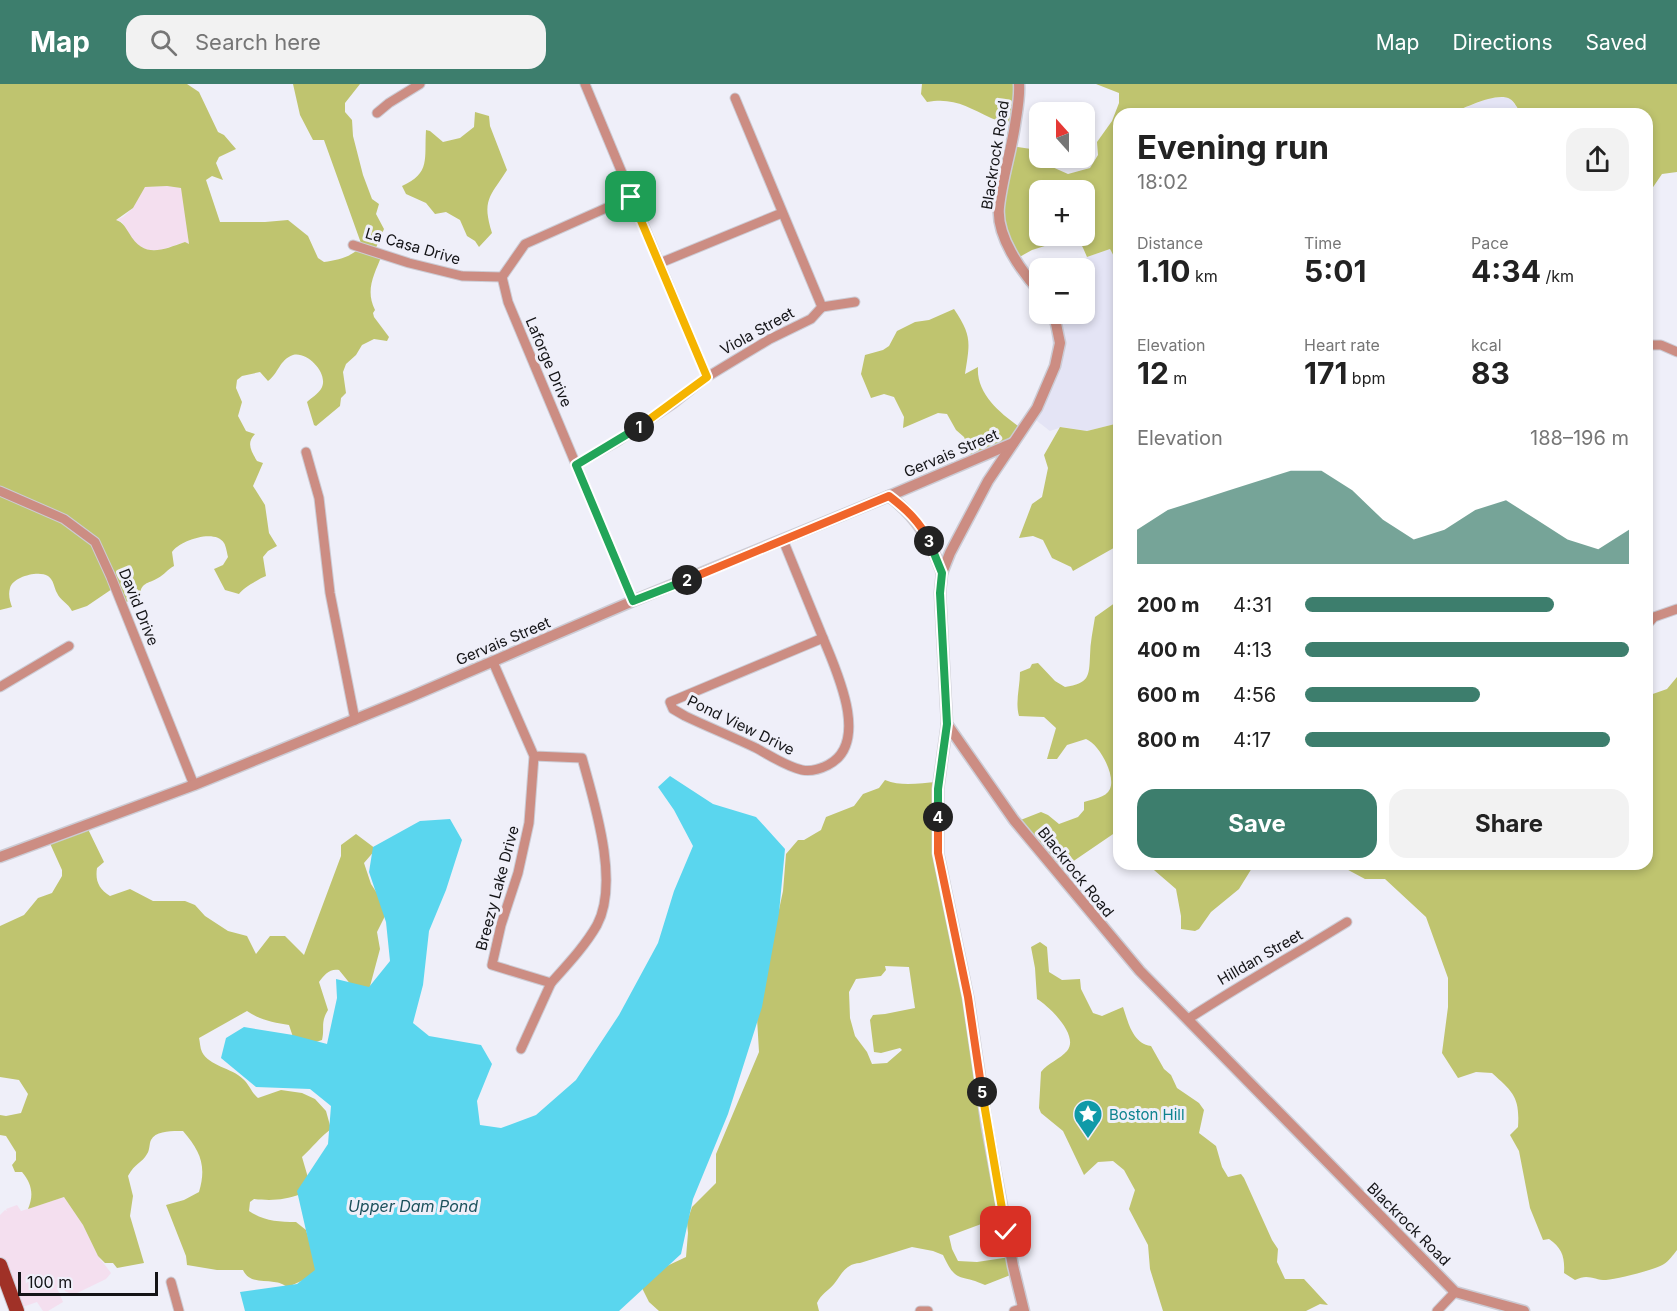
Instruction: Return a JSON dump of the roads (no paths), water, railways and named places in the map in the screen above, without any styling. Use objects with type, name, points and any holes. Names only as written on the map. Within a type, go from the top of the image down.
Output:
[{"type":"main road","points":[[0,1264],[17,1311]]},
{"type":"street","points":[[377,113],[388,103],[420,84]]},
{"type":"street","points":[[585,84],[707,377]]},
{"type":"street","name":"Blackrock Road","points":[[1019,84],[1020,93],[999,208],[1000,227],[1017,264],[1029,279]]},
{"type":"street","points":[[735,98],[822,306],[855,302]]},
{"type":"street","points":[[502,278],[525,244],[631,197]]},
{"type":"street","points":[[660,263],[782,213]]},
{"type":"street","name":"La Casa Drive","points":[[352,244],[409,263],[462,276],[502,278]]},
{"type":"street","name":"Laforge Drive","points":[[502,278],[508,302],[633,601]]},
{"type":"street","name":"Viola Street","points":[[576,465],[627,435],[673,404],[707,377],[770,339],[811,319],[822,306]]},
{"type":"street","points":[[1020,1310],[987,1126],[968,997],[938,853],[938,789],[947,724],[940,593],[942,573],[950,554],[988,481],[1037,408],[1055,366],[1060,343],[1056,324]]},
{"type":"street","points":[[1653,345],[1661,345],[1677,352]]},
{"type":"street","name":"Gervais Street","points":[[0,857],[194,785],[355,720],[633,601],[1013,443]]},
{"type":"street","points":[[306,452],[319,498],[330,593],[355,720]]},
{"type":"street","name":"David Drive","points":[[0,491],[64,519],[95,542],[194,785]]},
{"type":"street","points":[[889,496],[917,521],[934,552],[942,573]]},
{"type":"street","name":"Pond View Drive","points":[[783,540],[839,676],[848,708],[849,732],[844,749],[835,761],[820,769],[803,770],[781,762],[673,709],[670,702],[823,639]]},
{"type":"street","points":[[1653,618],[1677,609]]},
{"type":"street","points":[[0,687],[69,646]]},
{"type":"street","name":"Breezy Lake Drive","points":[[493,662],[534,756],[529,824],[492,965],[551,983]]},
{"type":"street","name":"Blackrock Road","points":[[947,724],[1014,820],[1140,971],[1455,1292]]},
{"type":"street","points":[[521,1048],[551,983],[580,950],[598,923],[605,898],[605,859],[582,758],[534,756]]},
{"type":"street","name":"Hilldan Street","points":[[1188,1019],[1241,984],[1298,953],[1347,922]]},
{"type":"street","points":[[171,1282],[179,1311]]},
{"type":"street","points":[[1437,1311],[1455,1292],[1524,1311]]},
{"type":"street","points":[[920,1311],[928,1311]]},
{"type":"water","name":"Upper Dam Pond","points":[[670,776],[713,804],[756,817],[785,849],[779,913],[762,1007],[728,1114],[693,1199],[681,1254],[619,1311],[245,1311],[240,1292],[297,1284],[315,1270],[297,1191],[328,1144],[331,1106],[310,1089],[256,1087],[221,1058],[226,1038],[244,1027],[293,1035],[327,1044],[337,998],[336,979],[369,987],[390,961],[386,922],[369,872],[373,847],[420,821],[450,819],[462,840],[446,890],[429,931],[423,985],[413,1023],[429,1036],[481,1045],[492,1064],[477,1101],[480,1125],[501,1128],[536,1115],[576,1080],[619,1015],[658,943],[674,891],[693,846],[674,810],[658,787]]},
{"type":"place","name":"Boston Hill","points":[[1088,1140]]}]
